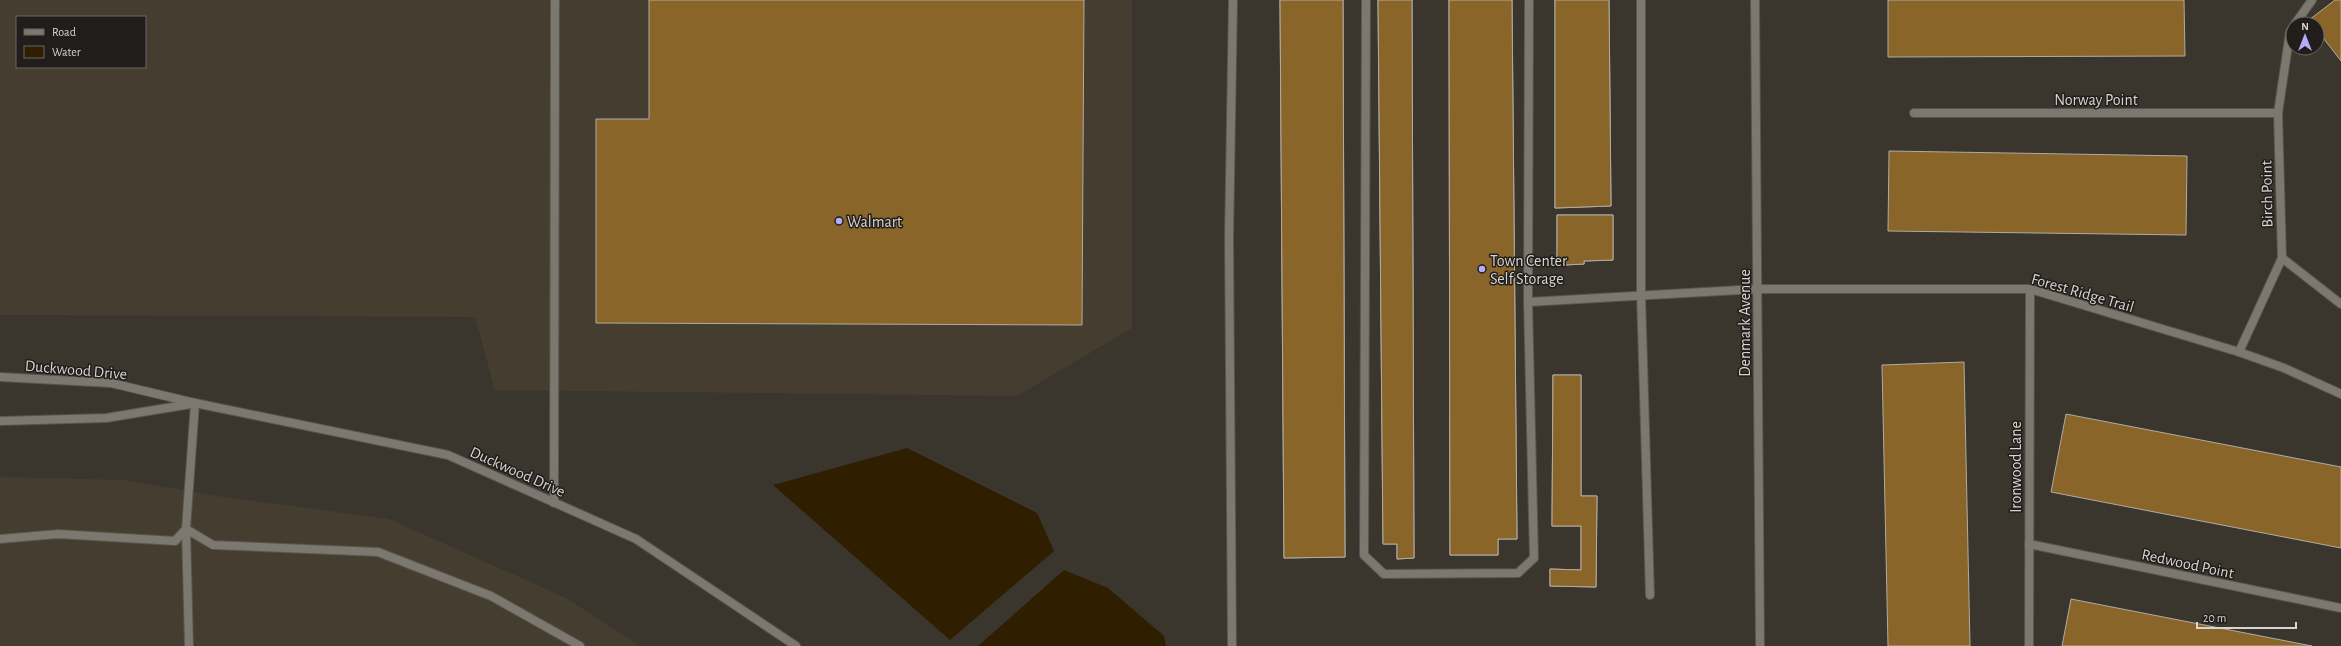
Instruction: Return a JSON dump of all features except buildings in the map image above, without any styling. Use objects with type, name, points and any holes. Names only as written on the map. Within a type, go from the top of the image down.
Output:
[{"type":"street","points":[[554,503],[555,0]]},
{"type":"street","points":[[1232,646],[1229,238],[1233,0]]},
{"type":"street","points":[[1366,0],[1364,554],[1384,574],[1518,573],[1534,558],[1528,302],[1529,0]]},
{"type":"street","points":[[1641,0],[1641,295],[1650,595]]},
{"type":"street","name":"Denmark Avenue","points":[[1755,0],[1760,646]]},
{"type":"street","points":[[2301,16],[2312,0]]},
{"type":"street","name":"Birch Point","points":[[2239,352],[2282,258],[2278,113],[2286,56]]},
{"type":"street","name":"Norway Point","points":[[1914,113],[2278,113]]},
{"type":"street","points":[[2282,258],[2341,304]]},
{"type":"street","name":"Forest Ridge Trail","points":[[1528,302],[1757,288],[2030,288],[2239,352],[2284,368],[2341,394]]},
{"type":"street","name":"Ironwood Lane","points":[[2029,646],[2030,288]]},
{"type":"street","name":"Duckwood Drive","points":[[0,377],[111,383],[195,403],[448,455],[636,539],[796,646]]},
{"type":"street","points":[[189,646],[186,529],[195,403]]},
{"type":"street","name":"Duckwood Drive","points":[[0,421],[106,418],[195,403]]},
{"type":"street","points":[[0,538],[58,534],[175,541],[186,529]]},
{"type":"street","points":[[186,529],[213,545],[378,552],[491,596],[580,646]]},
{"type":"street","name":"Redwood Point","points":[[2029,544],[2341,608]]},
{"type":"shaded area","points":[[0,0],[1132,0],[1132,328],[1017,396],[495,390],[475,317],[0,315]]},
{"type":"shaded area","points":[[0,477],[124,480],[217,496],[389,519],[566,598],[640,646],[0,646]]},
{"type":"water","points":[[907,448],[1037,513],[1054,551],[950,640],[773,485]]},
{"type":"water","points":[[1064,570],[1108,588],[1164,636],[1166,646],[978,646]]},
{"type":"place","name":"Walmart","points":[[839,221]]},
{"type":"place","name":"Town Center Self Storage","points":[[1482,269]]}]
